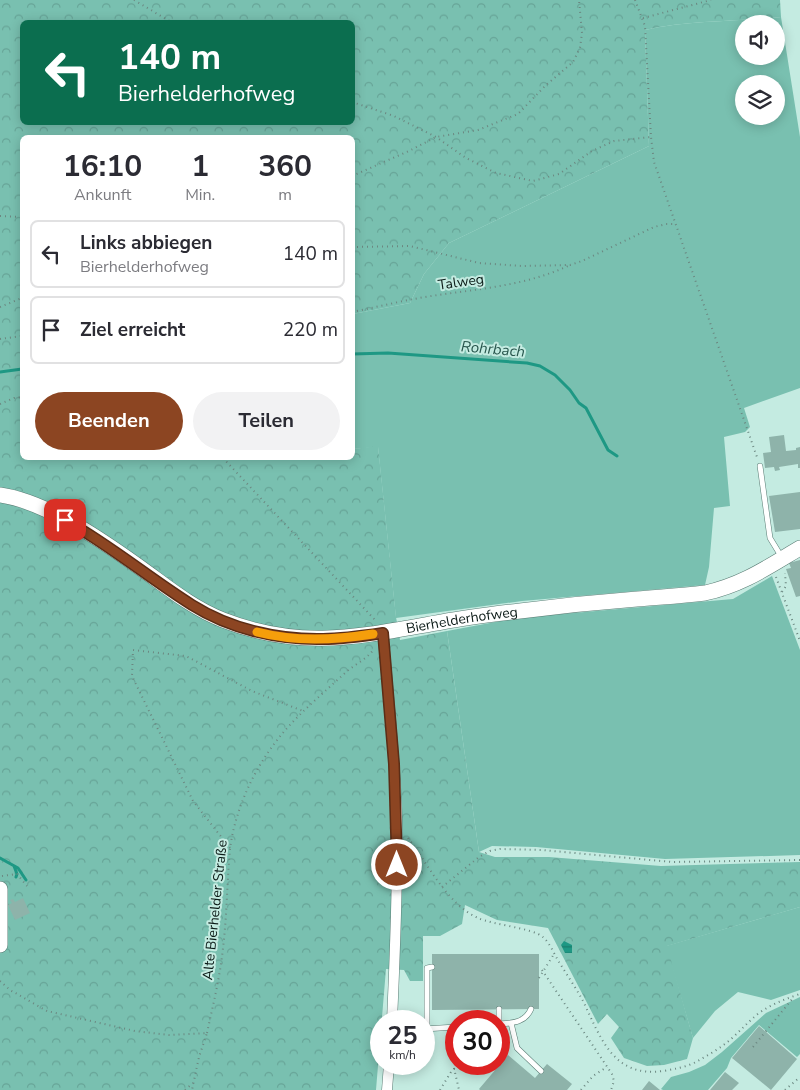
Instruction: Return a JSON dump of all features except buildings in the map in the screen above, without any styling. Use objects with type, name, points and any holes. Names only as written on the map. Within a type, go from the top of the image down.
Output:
[{"type":"street","name":"Bierhelderhofweg","points":[[0,495],[30,503],[77,527],[112,548],[192,605],[235,625],[262,633],[302,638],[340,639],[506,613],[705,593],[732,586],[780,564],[800,548]]},
{"type":"street","points":[[383,633],[394,764],[397,830],[397,924],[393,1010]]},
{"type":"street","points":[[0,889],[0,945]]},
{"type":"street","points":[[387,1090],[388,1075]]},
{"type":"lane","points":[[760,466],[770,538],[780,564]]},
{"type":"lane","points":[[427,1010],[429,997],[427,968],[432,967]]},
{"type":"lane","points":[[531,1009],[522,1020],[511,1023],[517,1048],[541,1071]]},
{"type":"path","points":[[134,0],[168,20]]},
{"type":"path","points":[[355,175],[408,152],[436,137],[478,130],[518,114],[545,86],[573,62],[580,48],[582,33],[579,0]]},
{"type":"path","points":[[635,0],[643,18],[646,35],[654,162],[760,466]]},
{"type":"path","points":[[643,18],[711,0]]},
{"type":"path","points":[[355,103],[394,116],[436,137],[466,158],[496,173],[533,181],[558,174],[592,151],[614,141],[651,137]]},
{"type":"path","points":[[0,216],[20,217]]},
{"type":"path","points":[[355,246],[410,246],[479,263],[522,266],[570,264],[582,262],[654,226],[675,224]]},
{"type":"path","name":"Talweg","points":[[355,311],[423,298],[508,286],[539,278],[570,264]]},
{"type":"path","points":[[0,307],[20,299]]},
{"type":"path","points":[[0,339],[20,336]]},
{"type":"path","points":[[0,404],[20,397]]},
{"type":"path","points":[[225,460],[374,616],[383,633]]},
{"type":"path","points":[[780,564],[782,592],[800,641]]},
{"type":"path","points":[[780,564],[786,586],[782,592]]},
{"type":"path","name":"Alte Bierhelder Straße","points":[[192,1090],[218,985],[223,949],[230,848],[237,818],[253,779],[266,755],[280,736],[303,711],[347,672],[368,657],[383,633]]},
{"type":"path","points":[[230,848],[192,801],[132,676],[133,650],[186,656],[252,691],[303,711]]},
{"type":"path","points":[[397,830],[408,837],[442,887],[464,909],[477,918],[539,934],[547,942],[581,998],[596,1029],[612,1055],[627,1067],[645,1072],[672,1070],[694,1063],[730,1040],[764,1010],[800,994]]},
{"type":"path","points":[[442,887],[479,857],[490,851],[500,849],[542,850],[672,862],[800,860]]},
{"type":"path","points":[[0,876],[17,874],[27,886]]},
{"type":"path","points":[[539,978],[542,970],[554,954]]},
{"type":"path","points":[[542,970],[607,1066],[614,1081],[611,1090]]},
{"type":"path","points":[[0,981],[10,990],[47,1011],[135,1031],[169,1035],[207,1033]]},
{"type":"path","points":[[753,1047],[794,996]]},
{"type":"path","points":[[581,1090],[607,1066]]},
{"type":"path","points":[[440,1090],[450,1075]]},
{"type":"path","points":[[456,1075],[460,1090]]},
{"type":"path","points":[[785,1090],[800,1077]]},
{"type":"path","points":[[185,1090],[194,1082]]},
{"type":"green space","points":[[0,0],[780,0],[781,15],[735,15],[735,21],[696,23],[645,30],[649,146],[449,243],[424,274],[410,303],[355,314],[355,135],[20,135],[20,460],[355,460],[355,449],[378,446],[400,640],[447,631],[479,852],[495,857],[549,857],[661,866],[800,862],[800,907],[667,946],[693,1038],[687,1059],[664,1065],[647,1066],[624,1058],[611,1038],[619,1027],[607,1014],[598,1024],[548,928],[497,920],[465,905],[462,924],[440,936],[423,936],[423,981],[410,981],[404,970],[386,969],[383,1010],[370,1010],[370,1075],[377,1075],[376,1090],[0,1090]]},
{"type":"green space","points":[[735,21],[735,65],[785,65],[785,42],[800,137],[800,388],[744,408],[750,427],[745,432],[724,437],[730,506],[714,508],[709,567],[705,585],[522,601],[396,618],[378,447],[355,449],[355,314],[410,303],[424,274],[449,243],[649,146],[645,30]]},
{"type":"green space","points":[[772,576],[800,650],[800,855],[665,859],[536,847],[492,846],[479,852],[447,631],[516,618],[733,599]]},
{"type":"green space","points":[[800,907],[800,990],[771,1000],[738,992],[715,1011],[693,1038],[666,946]]},
{"type":"green space","points":[[800,997],[800,1054],[797,1057],[759,1025],[731,1058],[727,1068],[708,1090],[661,1089],[671,1077],[705,1065],[766,1013]]},
{"type":"shaded area","points":[[564,941],[572,945],[572,953],[565,953],[561,945]]},
{"type":"waterway","name":"Rohrbach","points":[[355,354],[388,353],[527,363],[540,366],[555,375],[570,390],[579,403],[586,408],[608,450],[617,456]]},
{"type":"waterway","name":"Rohrbach","points":[[0,372],[20,369]]},
{"type":"waterway","points":[[0,858],[18,868],[26,880]]},
{"type":"waterway","points":[[14,866],[17,874],[16,877]]},
{"type":"slow traffic","points":[[257,632],[283,637],[322,640],[373,634]]},
{"type":"route","points":[[65,520],[112,548],[192,605],[235,625],[283,637],[322,640],[383,633],[394,764],[397,865]]}]
